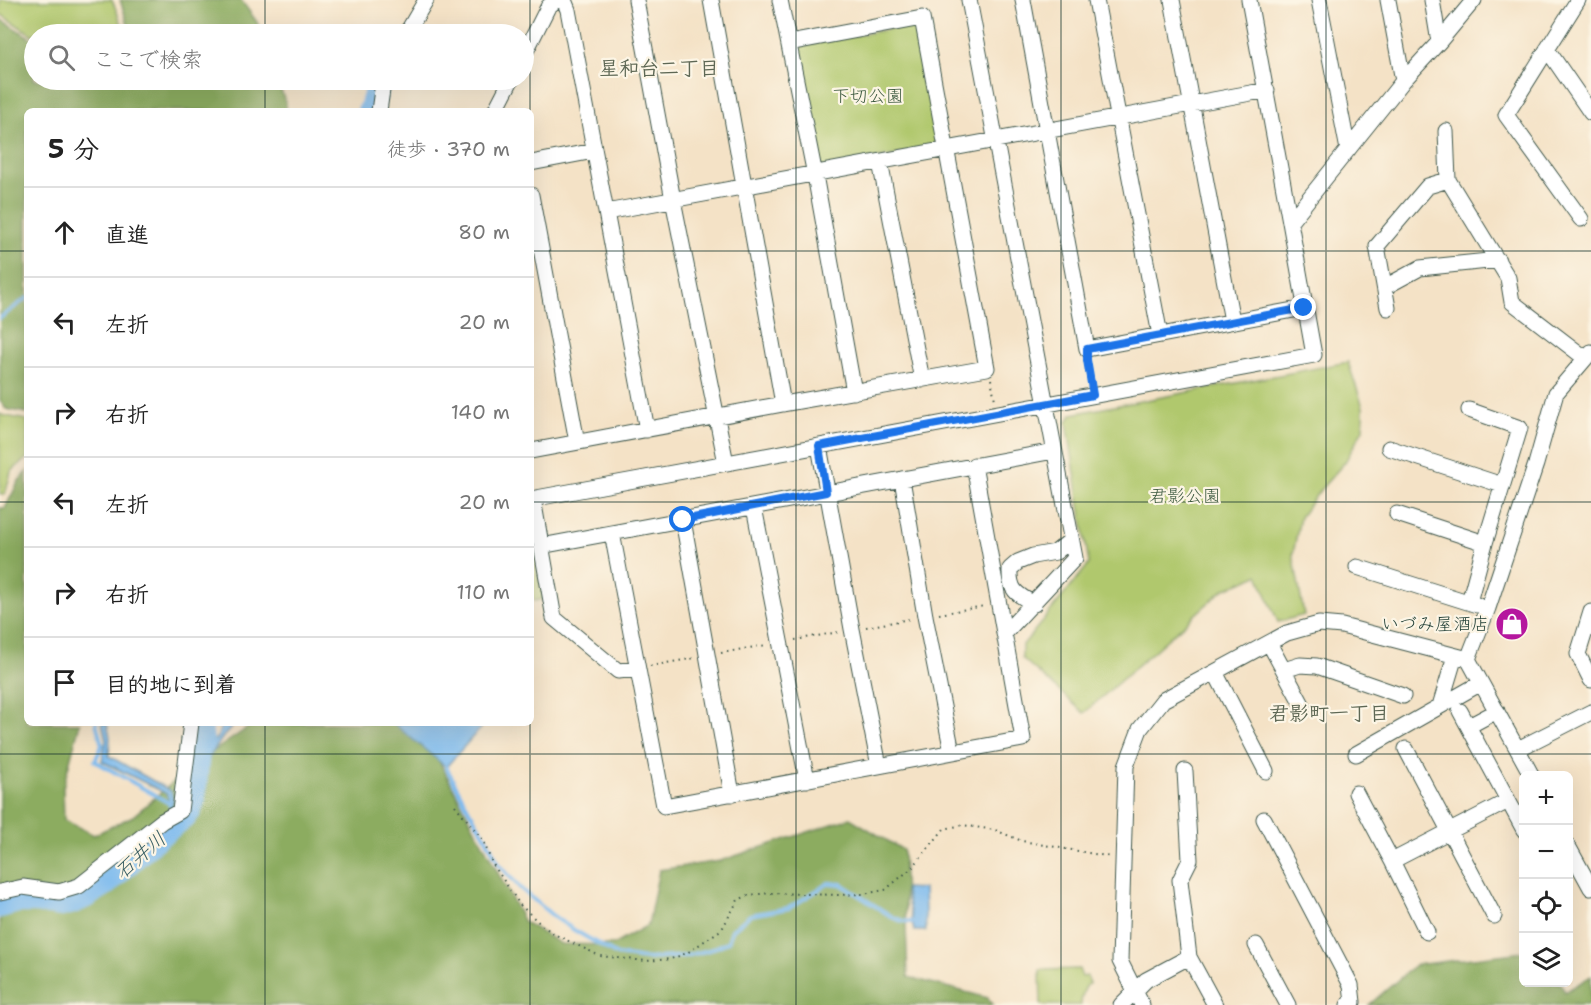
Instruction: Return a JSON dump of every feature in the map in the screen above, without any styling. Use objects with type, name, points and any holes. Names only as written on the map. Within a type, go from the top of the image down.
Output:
[{"type":"street","points":[[412,24],[426,0]]},
{"type":"street","points":[[534,35],[548,7],[556,0]]},
{"type":"street","points":[[564,0],[568,10],[647,430]]},
{"type":"street","points":[[636,0],[673,200],[726,463]]},
{"type":"street","points":[[711,0],[783,404]]},
{"type":"street","points":[[780,0],[815,175],[854,392]]},
{"type":"street","points":[[969,0],[1075,558],[1004,634]]},
{"type":"street","points":[[1023,0],[1087,349],[1304,308]]},
{"type":"street","points":[[1096,0],[1160,335]]},
{"type":"street","points":[[1172,0],[1232,321]]},
{"type":"street","points":[[534,499],[1314,355],[1249,0]]},
{"type":"street","points":[[1319,0],[1348,150]]},
{"type":"street","points":[[1388,0],[1404,81]]},
{"type":"street","points":[[1432,0],[1439,42]]},
{"type":"street","points":[[1290,222],[1404,81],[1474,0]]},
{"type":"street","points":[[1578,0],[1506,115],[1581,219]]},
{"type":"street","points":[[534,450],[987,368],[922,18],[789,43]]},
{"type":"street","points":[[1547,49],[1591,113]]},
{"type":"street","points":[[379,108],[382,90]]},
{"type":"street","points":[[497,108],[506,90]]},
{"type":"street","points":[[606,213],[1267,90]]},
{"type":"street","points":[[1440,706],[1488,608],[1536,464],[1556,393],[1588,355],[1512,302],[1508,278],[1448,180],[1446,131]]},
{"type":"street","points":[[534,162],[594,151]]},
{"type":"street","points":[[880,162],[922,380]]},
{"type":"street","points":[[1388,308],[1377,246],[1428,186],[1448,180]]},
{"type":"street","points":[[534,211],[577,442]]},
{"type":"street","points":[[1385,286],[1420,268],[1498,260]]},
{"type":"street","points":[[1469,410],[1520,428],[1469,602]]},
{"type":"street","points":[[819,446],[879,766]]},
{"type":"street","points":[[1389,448],[1502,485]]},
{"type":"street","points":[[541,546],[1054,451]]},
{"type":"street","points":[[612,533],[664,806],[807,780],[1023,739],[974,465]]},
{"type":"street","points":[[902,479],[925,616],[952,752]]},
{"type":"street","points":[[754,507],[807,780]]},
{"type":"street","points":[[534,509],[554,618],[618,671],[638,669]]},
{"type":"street","points":[[1396,514],[1485,543]]},
{"type":"street","points":[[683,520],[732,794]]},
{"type":"street","points":[[1034,604],[1017,594],[1010,581],[1010,569],[1018,562],[1032,556],[1056,552],[1071,540]]},
{"type":"street","points":[[1357,567],[1488,608]]},
{"type":"street","points":[[1591,612],[1578,654],[1591,680]]},
{"type":"street","points":[[1139,999],[1120,961],[1126,766],[1140,729],[1163,700],[1287,633],[1319,624],[1342,626],[1462,657],[1481,682],[1529,771]]},
{"type":"street","points":[[1269,643],[1304,708]]},
{"type":"street","points":[[1284,670],[1300,664],[1317,666],[1403,696]]},
{"type":"street","points":[[1215,672],[1266,771]]},
{"type":"street","points":[[1356,754],[1481,682]]},
{"type":"street","points":[[1460,711],[1521,825]]},
{"type":"street","points":[[1469,726],[1497,711]]},
{"type":"street","points":[[1518,749],[1591,712]]},
{"type":"street","points":[[0,892],[23,887],[59,892],[79,886],[162,821],[180,811],[191,726]]},
{"type":"street","points":[[1406,749],[1494,916]]},
{"type":"street","points":[[1185,771],[1190,860],[1180,880],[1189,957],[1215,1005]]},
{"type":"street","points":[[1356,793],[1427,932]]},
{"type":"street","points":[[1392,861],[1508,801]]},
{"type":"street","points":[[1264,819],[1351,985],[1353,1002],[1348,1005]]},
{"type":"street","points":[[1573,851],[1586,869],[1591,888]]},
{"type":"street","points":[[1256,945],[1288,1005]]},
{"type":"street","points":[[1139,999],[1146,981],[1189,957]]},
{"type":"street","points":[[1121,1005],[1139,999]]},
{"type":"path","points":[[1087,349],[1093,395]]},
{"type":"path","points":[[987,368],[991,375],[997,413]]},
{"type":"path","points":[[638,669],[999,603]]},
{"type":"path","points":[[455,805],[483,840],[492,863],[520,905],[544,927],[600,956],[646,961],[671,958],[687,953],[704,943],[722,929],[738,900],[749,895],[771,893],[839,895],[885,890],[912,868],[944,829],[962,825],[995,830],[1022,841],[1122,859]]},
{"type":"green space","points":[[0,0],[112,0],[122,24],[24,24],[24,30],[0,14]]},
{"type":"green space","points":[[120,0],[241,0],[258,24],[128,24]]},
{"type":"green space","points":[[0,19],[24,34],[24,90],[281,90],[286,108],[24,108],[24,412],[6,409],[0,401]]},
{"type":"green space","name":"下切公園","points":[[912,25],[920,31],[941,140],[936,148],[823,168],[816,163],[795,52],[801,45]]},
{"type":"green space","name":"君影公園","points":[[1348,362],[1363,407],[1363,429],[1345,462],[1300,517],[1293,554],[1304,615],[1278,622],[1258,575],[1223,590],[1084,713],[1022,658],[1022,646],[1089,564],[1067,422],[1072,414]]},
{"type":"green space","points":[[0,413],[24,419],[24,461],[11,472],[5,495],[0,494]]},
{"type":"green space","points":[[24,475],[24,726],[79,726],[63,787],[64,820],[94,835],[133,816],[196,763],[251,726],[403,726],[437,757],[524,922],[561,944],[613,945],[648,925],[659,870],[720,861],[850,818],[903,850],[908,977],[988,998],[993,1005],[0,1005],[0,508],[5,508]]},
{"type":"green space","points":[[534,528],[548,598],[534,600]]},
{"type":"green space","points":[[1519,952],[1519,987],[1562,987],[1565,992],[1591,976],[1591,1005],[1369,1005],[1415,965]]},
{"type":"green space","points":[[1079,969],[1082,977],[1087,976],[1090,983],[1083,993],[1081,1005],[1041,1005],[1040,970]]},
{"type":"water","points":[[103,726],[108,726],[110,737],[109,756],[171,791],[174,802],[169,803],[167,794],[102,761],[106,740]]},
{"type":"water","points":[[221,726],[233,726],[200,771],[202,755],[218,736]]},
{"type":"water","points":[[397,726],[482,726],[446,767]]},
{"type":"water","points":[[905,888],[924,889],[926,931],[914,931]]},
{"type":"waterway","name":"石井川","points":[[370,108],[376,90]]},
{"type":"waterway","points":[[0,318],[24,300]]},
{"type":"waterway","points":[[97,726],[102,745],[95,761],[169,803],[174,810]]},
{"type":"waterway","name":"石井川","points":[[0,906],[18,901],[61,905],[86,896],[107,883],[155,839],[184,817],[190,810],[194,797],[198,750],[202,741],[200,726]]},
{"type":"waterway","name":"石井川","points":[[197,768],[202,760]]},
{"type":"waterway","points":[[446,767],[499,864],[520,888],[553,916],[617,955],[647,959],[686,956],[709,950],[728,942],[732,930],[750,915],[789,908],[829,883],[841,884],[894,918],[912,922]]},
{"type":"place","name":"いづみ屋酒店","points":[[1512,624]]},
{"type":"district","name":"星和台二丁目","points":[[659,68]]},
{"type":"district","name":"君影町一丁目","points":[[1329,713]]},
{"type":"route","points":[[683,520],[826,492],[819,446],[1093,395],[1087,349],[1304,308]]}]
